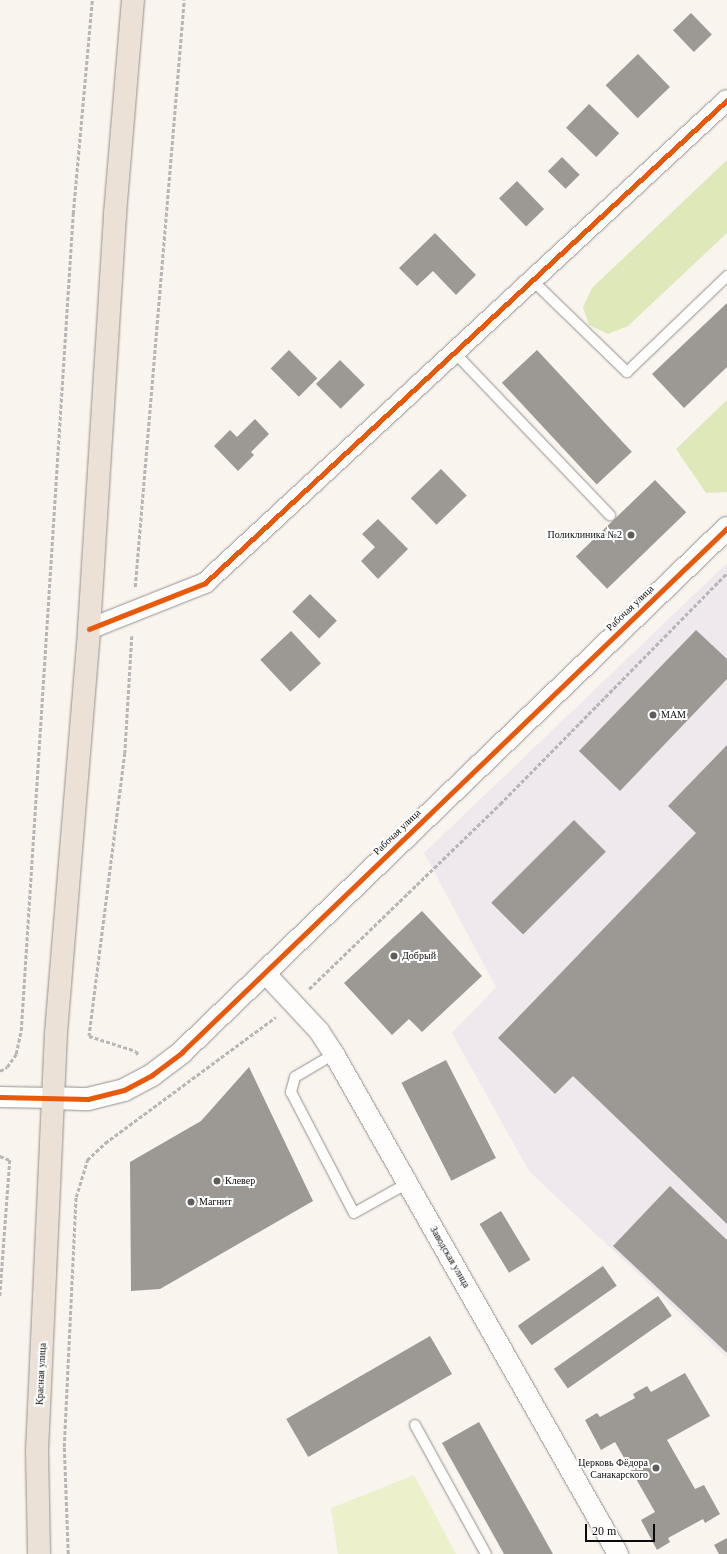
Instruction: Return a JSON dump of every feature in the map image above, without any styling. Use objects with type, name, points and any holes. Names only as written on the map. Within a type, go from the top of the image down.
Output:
[{"type":"main road","name":"Красная улица","points":[[39,1554],[37,1451],[52,1098],[89,629],[115,214],[132,0]]},
{"type":"street","points":[[89,629],[205,583],[727,100]]},
{"type":"street","name":"Рабочая улица","points":[[52,1098],[88,1099],[124,1090],[152,1074],[182,1052],[727,528]]},
{"type":"street","name":"Заводская улица","points":[[264,972],[319,1031],[334,1054],[618,1554]]},
{"type":"street","points":[[0,1097],[52,1098]]},
{"type":"lane","points":[[533,280],[627,372],[727,276]]},
{"type":"lane","points":[[454,352],[610,515]]},
{"type":"lane","points":[[334,1054],[295,1077],[292,1092],[354,1212],[408,1183]]},
{"type":"lane","points":[[415,1425],[486,1554]]},
{"type":"path","points":[[0,1071],[7,1067],[16,1054],[22,1031],[73,214],[92,0]]},
{"type":"path","points":[[168,1097],[136,1051],[89,1036],[125,753],[133,611],[184,0]]},
{"type":"path","points":[[0,1156],[10,1160],[0,1296]]},
{"type":"shaded area","points":[[727,563],[727,1358],[529,1171],[452,1033],[496,987],[424,853]]},
{"type":"green space","points":[[727,160],[727,233],[628,326],[608,334],[589,325],[583,307],[592,288]]},
{"type":"green space","points":[[727,400],[727,492],[706,493],[676,449]]},
{"type":"green space","points":[[414,1475],[456,1554],[338,1554],[331,1508]]},
{"type":"building","points":[[691,13],[712,35],[694,52],[673,30]]},
{"type":"building","points":[[638,54],[670,87],[638,118],[606,85]]},
{"type":"building","points":[[589,104],[619,133],[596,157],[566,128]]},
{"type":"building","points":[[562,157],[580,175],[566,189],[548,171]]},
{"type":"building","points":[[517,181],[544,209],[526,226],[499,198]]},
{"type":"building","points":[[435,233],[476,275],[456,295],[433,271],[417,286],[399,268]]},
{"type":"building","points":[[727,303],[727,367],[684,408],[652,374]]},
{"type":"building","points":[[289,350],[317,378],[299,397],[271,368]]},
{"type":"building","points":[[537,350],[632,452],[597,484],[502,383]]},
{"type":"building","points":[[340,360],[365,385],[341,409],[316,384]]},
{"type":"building","points":[[255,419],[269,434],[251,452],[254,455],[238,471],[214,446],[230,430],[237,437]]},
{"type":"building","points":[[441,469],[467,496],[436,525],[411,498]]},
{"type":"building","name":"Поликлиника №2","points":[[655,480],[686,512],[607,589],[576,556]]},
{"type":"building","points":[[378,519],[408,549],[378,579],[361,561],[375,547],[362,534]]},
{"type":"building","points":[[310,594],[337,621],[319,639],[292,612]]},
{"type":"building","name":"МАМ","points":[[696,630],[727,659],[727,679],[620,791],[579,751]]},
{"type":"building","points":[[291,631],[321,663],[290,692],[260,660]]},
{"type":"building","points":[[727,745],[727,1224],[573,1076],[555,1094],[498,1038],[696,833],[668,806]]},
{"type":"building","points":[[574,820],[606,852],[523,935],[491,903]]},
{"type":"building","points":[[422,911],[482,976],[422,1032],[409,1019],[392,1035],[344,983]]},
{"type":"building","points":[[446,1060],[496,1158],[451,1181],[401,1083]]},
{"type":"building","name":"Клевер","points":[[249,1067],[313,1201],[160,1289],[131,1291],[130,1162],[201,1121]]},
{"type":"building","points":[[670,1186],[727,1240],[727,1353],[613,1246]]},
{"type":"building","points":[[501,1211],[530,1260],[509,1273],[480,1224]]},
{"type":"building","points":[[603,1266],[617,1286],[532,1345],[518,1326]]},
{"type":"building","points":[[658,1296],[672,1316],[568,1389],[554,1369]]},
{"type":"building","points":[[430,1336],[452,1374],[308,1457],[286,1419]]},
{"type":"building","name":"Церковь Фёдора Санакарского","points":[[685,1373],[710,1416],[667,1440],[695,1489],[704,1485],[720,1514],[705,1523],[703,1519],[668,1538],[670,1542],[657,1550],[641,1520],[655,1512],[615,1442],[601,1450],[585,1420],[597,1413],[600,1417],[635,1398],[633,1394],[647,1386],[651,1392]]},
{"type":"building","points":[[479,1422],[553,1554],[504,1554],[442,1443]]},
{"type":"building","points":[[727,1538],[727,1554],[719,1554],[714,1545]]},
{"type":"cycle path","points":[[89,629],[205,583],[727,100]]},
{"type":"cycle path","points":[[0,1097],[88,1099],[124,1090],[152,1075],[182,1052],[727,528]]},
{"type":"place","name":"Поликлиника №2","points":[[631,535]]},
{"type":"place","name":"МАМ","points":[[653,715]]},
{"type":"place","name":"Добрый","points":[[394,956]]},
{"type":"place","name":"Клевер","points":[[217,1181]]},
{"type":"place","name":"Магнит","points":[[191,1202]]},
{"type":"place","name":"Церковь Фёдора Санакарского","points":[[656,1468]]}]
